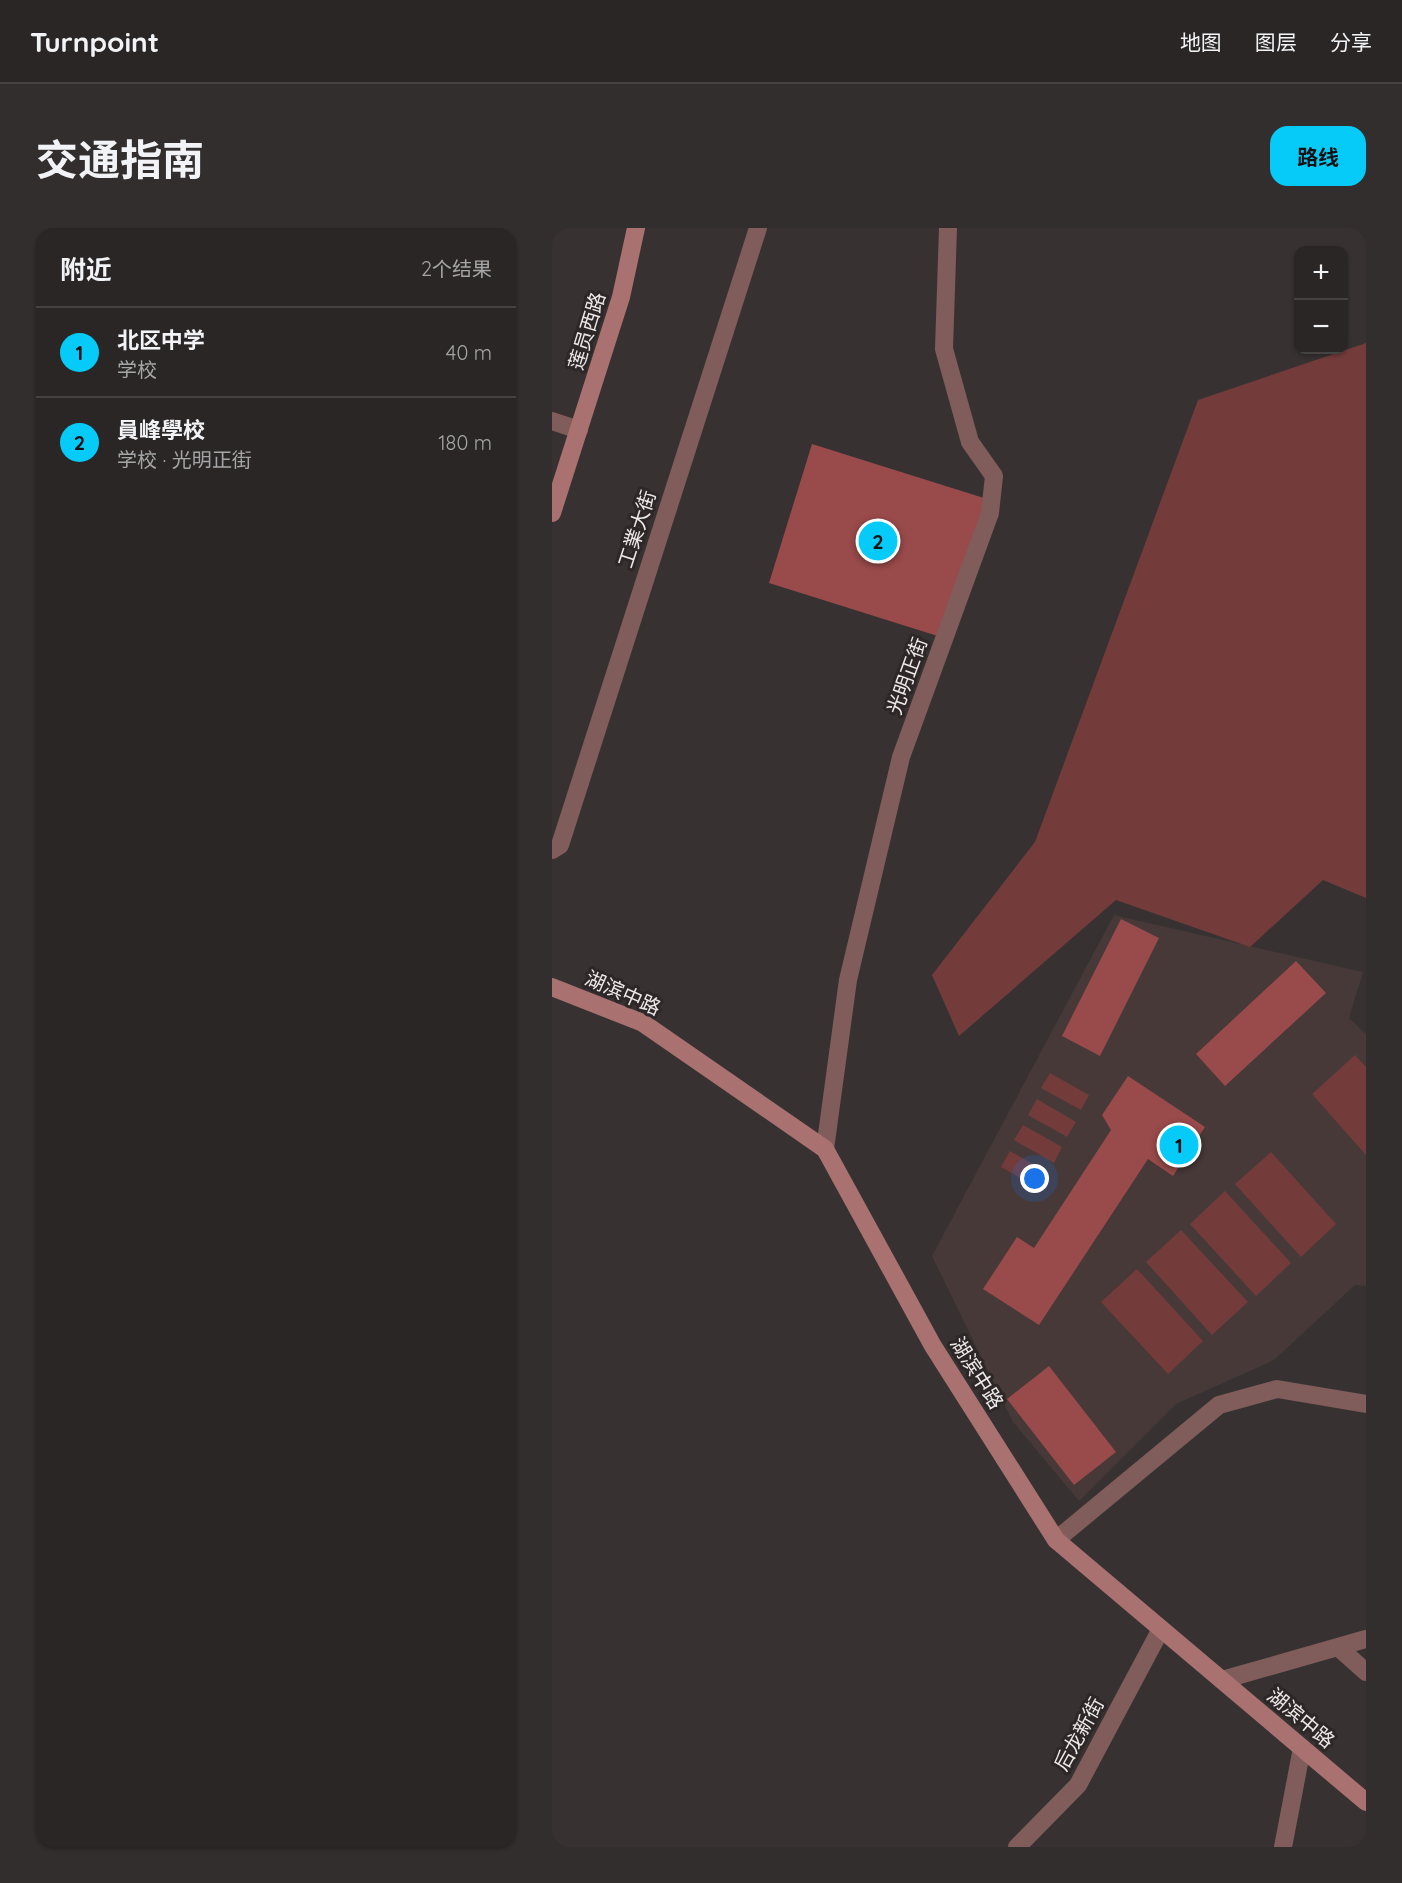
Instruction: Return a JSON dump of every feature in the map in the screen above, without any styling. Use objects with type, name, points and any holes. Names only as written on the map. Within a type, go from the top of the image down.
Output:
[{"type":"main road","name":"莲员西路","points":[[552,513],[621,297],[636,228]]},
{"type":"main road","name":"湖滨中路","points":[[552,987],[643,1023],[825,1149],[933,1346],[1056,1540],[1366,1802]]},
{"type":"street","name":"工業大街","points":[[556,847],[758,228]]},
{"type":"street","name":"光明正街","points":[[825,1149],[848,980],[901,757],[990,513],[994,476],[970,442],[944,349],[948,228]]},
{"type":"street","points":[[552,421],[579,430]]},
{"type":"street","points":[[1056,1540],[1219,1405],[1277,1389],[1366,1404]]},
{"type":"street","name":"后龙新街","points":[[1017,1847],[1078,1785],[1161,1629]]},
{"type":"street","points":[[1222,1680],[1366,1639]]},
{"type":"street","points":[[1338,1647],[1366,1672]]},
{"type":"street","points":[[1283,1847],[1302,1748]]},
{"type":"shaded area","points":[[1366,343],[1366,898],[1323,880],[1250,947],[1116,900],[959,1036],[932,975],[1035,842],[1198,400],[1334,354],[1348,354],[1348,349]]},
{"type":"shaded area","points":[[1114,915],[1363,972],[1349,1018],[1366,1034],[1366,1286],[1355,1285],[1274,1360],[1176,1404],[1079,1501],[1013,1422],[932,1256]]},
{"type":"shaded area","points":[[1355,1055],[1366,1067],[1366,1155],[1312,1094]]},
{"type":"shaded area","points":[[1050,1073],[1089,1095],[1081,1110],[1041,1088]]},
{"type":"shaded area","points":[[1037,1099],[1076,1122],[1067,1137],[1028,1115]]},
{"type":"shaded area","points":[[1023,1125],[1062,1147],[1054,1163],[1014,1140]]},
{"type":"shaded area","points":[[1010,1151],[1049,1173],[1040,1189],[1001,1167]]},
{"type":"shaded area","points":[[1271,1152],[1336,1224],[1301,1257],[1235,1184]]},
{"type":"shaded area","points":[[1225,1191],[1291,1263],[1256,1296],[1190,1224]]},
{"type":"shaded area","points":[[1181,1230],[1248,1302],[1212,1335],[1146,1262]]},
{"type":"shaded area","points":[[1137,1269],[1203,1341],[1168,1374],[1101,1302]]},
{"type":"building","points":[[812,444],[987,499],[944,638],[769,583]]},
{"type":"building","points":[[1121,919],[1159,938],[1100,1056],[1062,1036]]},
{"type":"building","points":[[1296,961],[1326,993],[1225,1086],[1196,1054]]},
{"type":"building","points":[[1128,1076],[1205,1127],[1173,1176],[1148,1159],[1039,1325],[983,1289],[1017,1237],[1034,1248],[1111,1130],[1102,1115]]},
{"type":"building","points":[[1049,1366],[1116,1452],[1074,1485],[1007,1399]]},
{"type":"place","name":"員峰學校","points":[[878,541]]},
{"type":"place","name":"北区中学","points":[[1179,1145]]}]
